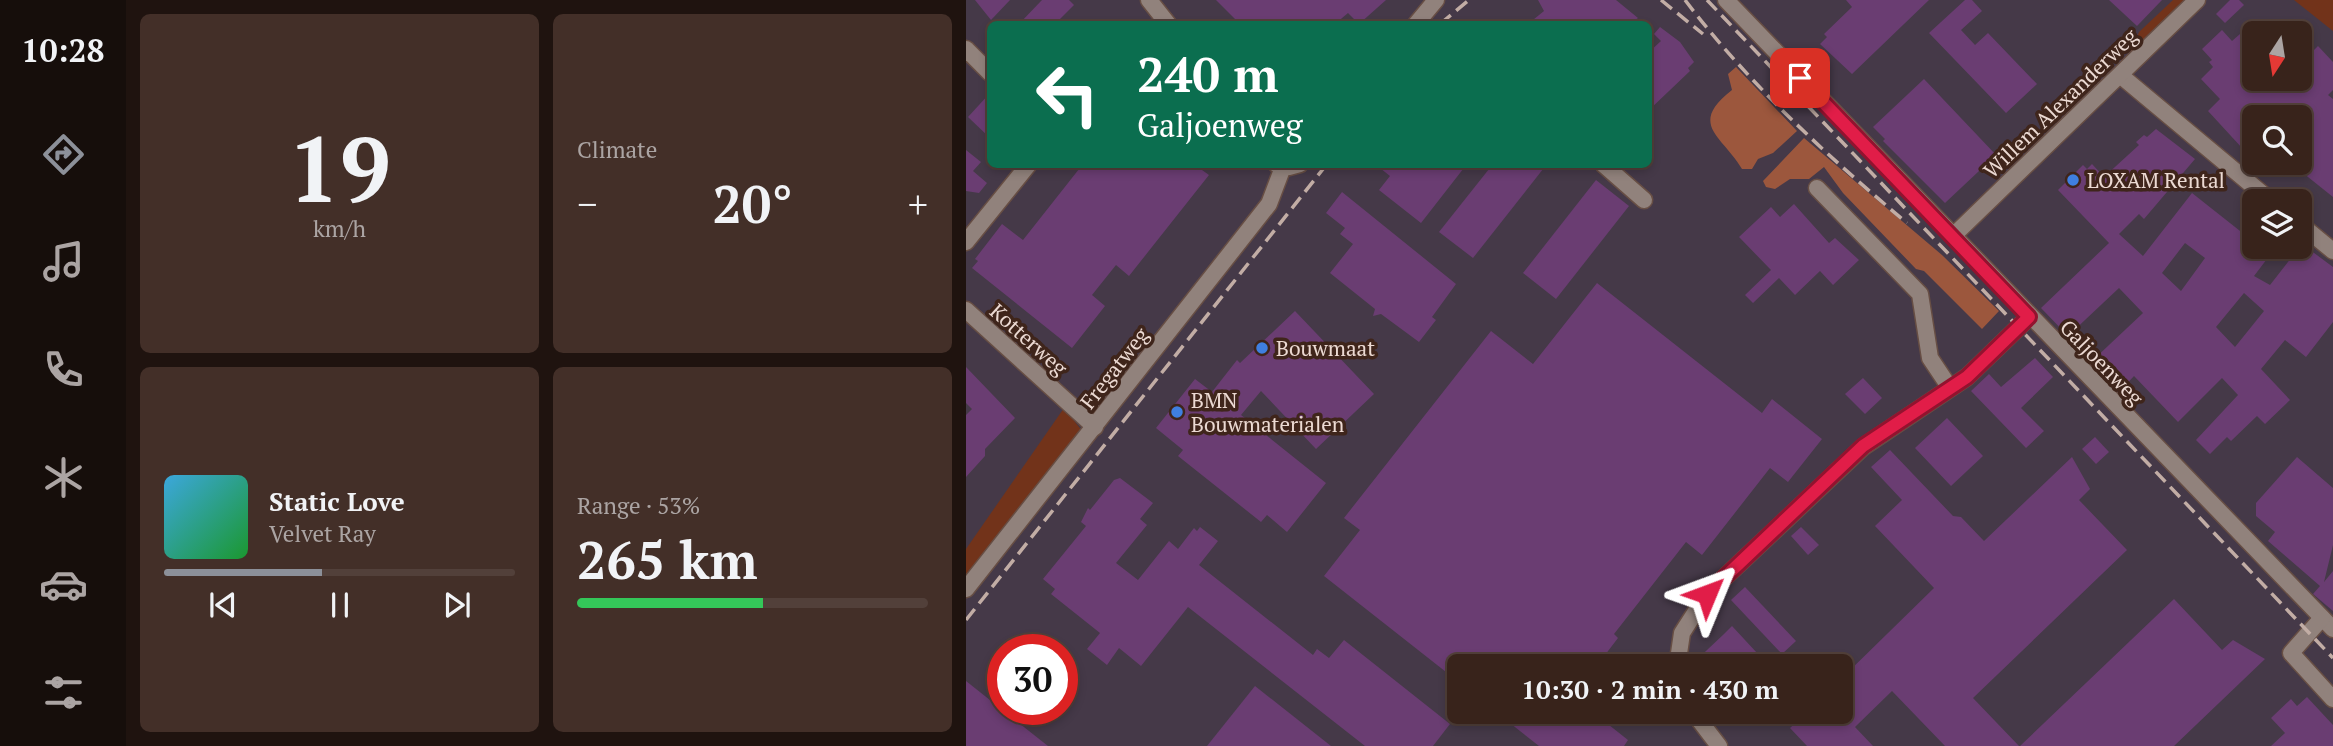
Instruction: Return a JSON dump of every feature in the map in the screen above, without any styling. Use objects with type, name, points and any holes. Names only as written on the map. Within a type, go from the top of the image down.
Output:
[{"type":"street","points":[[1149,0],[1166,21]]},
{"type":"street","points":[[1424,21],[1436,0]]},
{"type":"street","name":"Galjoenweg","points":[[1726,0],[2029,317],[2328,623]]},
{"type":"street","name":"Willem Alexanderweg","points":[[1952,236],[2197,0]]},
{"type":"street","points":[[966,49],[987,70]]},
{"type":"street","points":[[2120,75],[2257,189]]},
{"type":"street","points":[[966,242],[1026,168]]},
{"type":"street","name":"Fregatweg","points":[[966,589],[1269,204],[1279,168]]},
{"type":"street","points":[[1607,168],[1644,201]]},
{"type":"street","points":[[1817,188],[1920,294],[1930,358],[1950,388]]},
{"type":"street","points":[[2312,234],[2333,251]]},
{"type":"street","name":"Kotterweg","points":[[966,310],[1095,427]]},
{"type":"street","points":[[1679,654],[1682,633],[1707,594],[1863,446],[1967,377],[2029,317]]},
{"type":"street","points":[[2328,623],[2291,653],[2333,699]]},
{"type":"street","points":[[1702,724],[1719,746]]},
{"type":"shaded area","points":[[966,0],[2333,0],[2333,746],[966,746]]},
{"type":"shaded area","points":[[2173,0],[2186,0],[2130,53],[2139,32]]},
{"type":"shaded area","points":[[2294,0],[2333,0],[2333,31]]},
{"type":"shaded area","points":[[1736,67],[1797,131],[1773,153],[1758,159],[1752,169],[1742,169],[1719,139],[1710,122],[1712,112],[1732,90],[1728,74]]},
{"type":"shaded area","points":[[1804,138],[1942,255],[1999,311],[1982,329],[1924,271],[1916,269],[1843,193],[1824,167],[1809,179],[1790,179],[1775,189],[1766,187],[1763,181]]},
{"type":"shaded area","points":[[1064,408],[1083,432],[966,580],[966,549]]},
{"type":"building","points":[[975,0],[1010,0],[991,20]]},
{"type":"building","points":[[1042,0],[1069,0],[1074,5],[1058,21],[1022,21]]},
{"type":"building","points":[[1216,0],[1386,0],[1362,21],[1356,21],[1348,13],[1339,21],[1237,21]]},
{"type":"building","points":[[1538,0],[1616,0],[1638,18],[1634,21],[1532,21],[1544,11]]},
{"type":"building","points":[[1846,0],[1929,0],[1852,74],[1820,44],[1827,37],[1824,34],[1852,7]]},
{"type":"building","points":[[1965,0],[1972,0],[1982,11],[1961,30],[1975,45],[1988,33],[2037,84],[2006,113],[1929,33]]},
{"type":"building","points":[[2109,0],[2162,0],[2137,26]]},
{"type":"building","points":[[2230,0],[2239,0],[2244,5],[2225,23],[2216,14]]},
{"type":"building","points":[[1660,27],[1680,42],[1694,62],[1688,68],[1690,71],[1652,107],[1652,49],[1661,41],[1654,34]]},
{"type":"building","points":[[2222,30],[2232,41],[2240,34],[2242,91],[2312,91],[2312,52],[2318,46],[2333,62],[2333,90],[2328,95],[2333,99],[2333,197],[2306,175],[2312,175],[2312,105],[2242,105],[2242,148],[2208,111],[2220,99],[2201,79],[2213,67],[2209,62],[2212,60],[2202,49]]},
{"type":"building","points":[[1924,79],[1996,155],[1945,203],[1883,141],[1885,139],[1873,127]]},
{"type":"building","points":[[987,96],[987,135],[968,117]]},
{"type":"building","points":[[2156,129],[2195,159],[2144,219],[2139,214],[2119,234],[2143,256],[2192,193],[2242,233],[2242,259],[2267,259],[2254,276],[2270,285],[2290,259],[2312,259],[2312,251],[2333,267],[2333,322],[2306,357],[2285,340],[2261,369],[2290,400],[2265,424],[2257,416],[2231,441],[2227,437],[2210,454],[2196,440],[2238,395],[2222,378],[2178,422],[2134,376],[2121,390],[2092,361],[2143,313],[2119,288],[2068,336],[2041,308],[2109,243],[2058,190],[2083,165],[2087,169],[2092,164],[2104,177],[2139,145],[2136,142],[2144,135],[2147,137]],"holes":[[[2185,243],[2205,258],[2181,291],[2162,273]],[[2244,293],[2264,311],[2235,347],[2216,327]]]},
{"type":"building","points":[[966,150],[981,162],[973,171],[987,183],[979,193],[966,191]]},
{"type":"building","points":[[1080,168],[1204,168],[1202,170],[1209,175],[1129,276],[1116,265],[1092,295],[1105,306],[1072,348],[972,268],[978,261],[975,259],[1002,224],[1023,240]]},
{"type":"building","points":[[1380,168],[1464,168],[1421,223],[1379,190],[1390,176]]},
{"type":"building","points":[[1490,168],[1544,168],[1473,258],[1439,232]]},
{"type":"building","points":[[1596,180],[1629,206],[1556,299],[1523,273]]},
{"type":"building","points":[[1342,192],[1456,284],[1432,317],[1436,320],[1419,342],[1381,314],[1373,316],[1375,309],[1330,273],[1353,244],[1340,234],[1345,228],[1326,213]]},
{"type":"building","points":[[1794,204],[1829,243],[1835,238],[1859,260],[1833,285],[1820,271],[1795,295],[1779,278],[1753,303],[1745,295],[1771,270],[1739,237],[1771,207],[1780,217]]},
{"type":"building","points":[[1597,283],[1762,413],[1772,399],[1822,439],[1788,482],[1770,468],[1702,555],[1686,542],[1614,634],[1618,638],[1606,654],[1447,654],[1447,673],[1324,576],[1360,530],[1344,518],[1491,331],[1533,364]]},
{"type":"building","points":[[1295,311],[1374,394],[1316,449],[1261,391],[1241,415],[1326,483],[1287,532],[1267,515],[1261,522],[1178,456],[1183,450],[1156,428],[1195,379],[1212,392],[1237,360],[1240,363]]},
{"type":"building","points":[[2035,358],[2053,377],[2021,408],[2044,431],[2026,448],[1971,391],[1989,374],[2001,387]]},
{"type":"building","points":[[966,367],[1015,418],[985,449],[985,456],[966,477],[966,415],[972,409],[966,403]]},
{"type":"building","points":[[1863,378],[1882,398],[1865,414],[1845,394]]},
{"type":"building","points":[[1947,418],[1983,456],[1951,486],[1915,448]]},
{"type":"building","points":[[2095,437],[2109,452],[2096,464],[2082,449]]},
{"type":"building","points":[[1890,450],[1953,516],[1961,517],[1984,541],[2072,457],[2090,489],[2079,500],[2127,550],[1973,698],[2019,746],[1945,746],[1892,691],[1855,727],[1873,746],[1807,746],[1790,728],[1794,724],[1853,724],[1853,667],[1934,588],[1875,526],[1902,500],[1871,467]]},
{"type":"building","points":[[2297,457],[2333,488],[2333,545],[2324,582],[2333,571],[2333,611],[2313,594],[2320,586],[2268,541],[2275,532],[2256,516],[2256,503]]},
{"type":"building","points":[[1120,478],[1153,503],[1140,519],[1147,525],[1116,563],[1138,580],[1169,541],[1178,549],[1194,528],[1197,531],[1200,527],[1218,541],[1199,565],[1313,655],[1317,649],[1329,658],[1344,640],[1450,724],[1433,746],[1365,746],[1188,607],[1141,666],[1119,648],[1107,665],[1087,649],[1100,633],[1051,594],[1055,589],[1043,579],[1086,526],[1081,522],[1088,508],[1090,510],[1114,480]]},
{"type":"building","points":[[1801,527],[1819,545],[1808,555],[1791,536]]},
{"type":"building","points":[[1745,587],[1796,641],[1782,654],[1731,600]]},
{"type":"building","points":[[2174,599],[2222,650],[2233,640],[2265,659],[2174,746],[2020,746]]},
{"type":"building","points":[[1732,626],[1758,654],[1703,654]]},
{"type":"building","points":[[966,681],[987,698],[987,725],[1022,725],[1048,746],[966,746]]},
{"type":"building","points":[[1255,686],[1331,746],[1207,746]]},
{"type":"building","points":[[2307,697],[2333,725],[2333,746],[2271,746],[2285,733],[2271,718],[2291,699],[2297,706]]},
{"type":"building","points":[[1511,724],[1608,724],[1628,740],[1624,746],[1539,746]]},
{"type":"railway","points":[[1444,21],[1469,0]]},
{"type":"railway","points":[[1661,0],[1703,34]]},
{"type":"railway","points":[[1685,0],[1709,31],[1790,118],[1847,172],[1907,223]]},
{"type":"railway","points":[[1707,0],[2333,658]]},
{"type":"railway","points":[[966,620],[1324,168]]},
{"type":"place","name":"LOXAM Rental","points":[[2073,180]]},
{"type":"place","name":"Bouwmaat","points":[[1262,348]]},
{"type":"place","name":"BMN Bouwmaterialen","points":[[1177,412]]},
{"type":"route","points":[[1707,594],[1863,446],[1967,377],[2029,317],[1800,78]]}]
